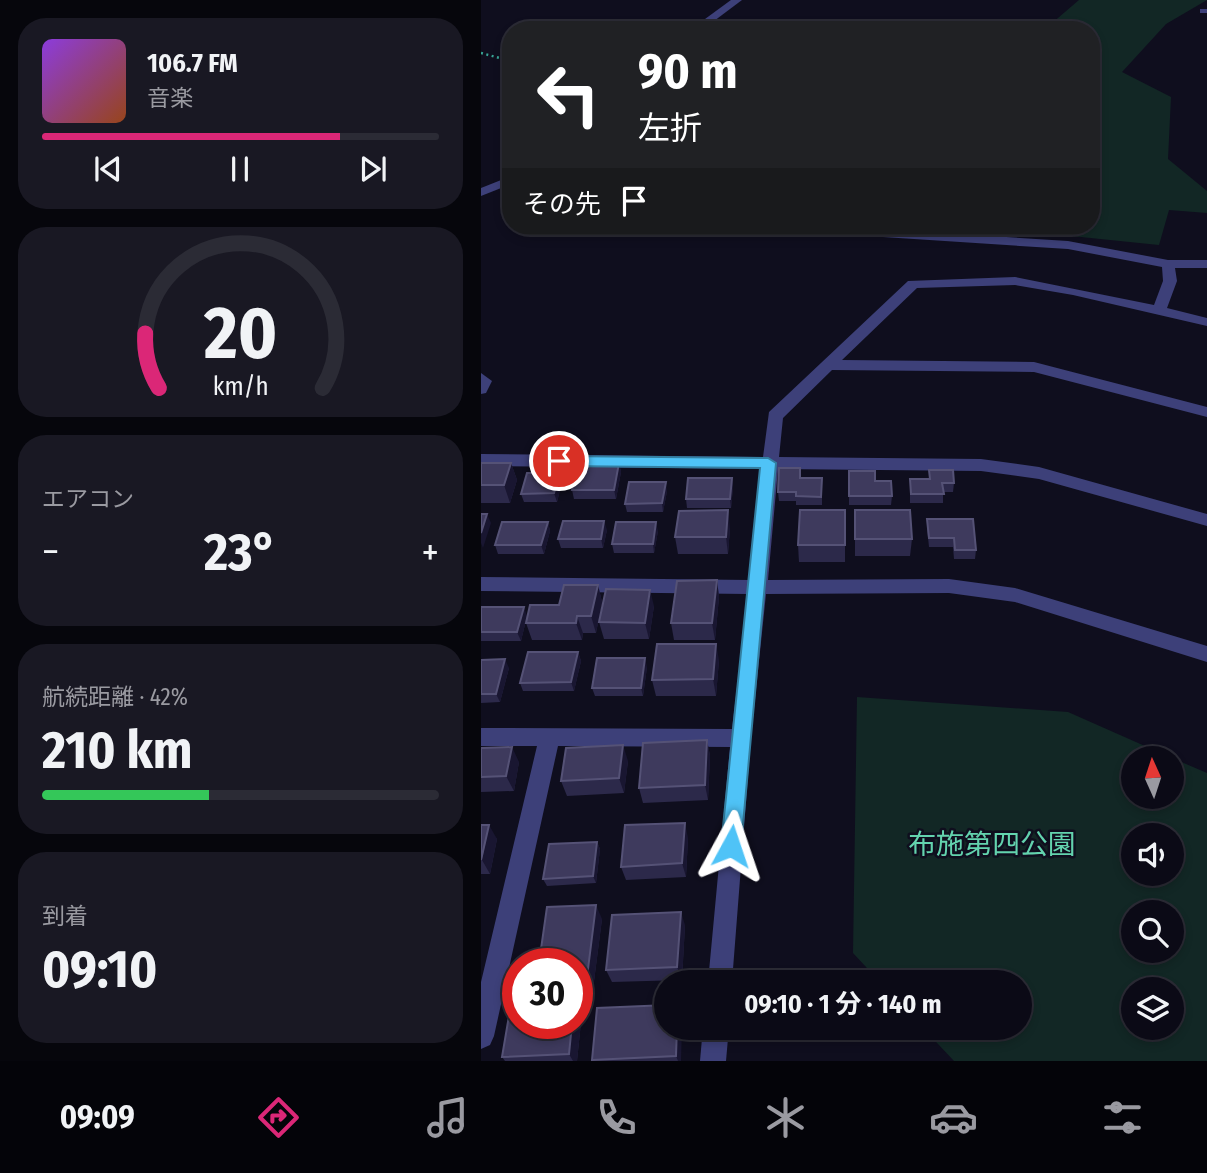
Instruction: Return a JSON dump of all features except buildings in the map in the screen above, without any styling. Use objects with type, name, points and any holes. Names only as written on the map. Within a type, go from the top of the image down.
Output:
[{"type":"street","points":[[708,21],[737,0]]},
{"type":"street","points":[[481,192],[502,184]]},
{"type":"street","points":[[914,235],[1068,245],[1168,264],[1207,264]]},
{"type":"street","points":[[1159,311],[1170,281],[1168,264]]},
{"type":"street","points":[[721,970],[741,738],[775,416],[913,284],[1015,281],[1073,291],[1207,322]]},
{"type":"street","points":[[828,365],[986,364],[1034,367],[1207,412]]},
{"type":"street","points":[[481,378],[484,381],[481,389]]},
{"type":"street","points":[[481,460],[980,465],[1039,473],[1207,520]]},
{"type":"street","points":[[481,584],[949,586],[1015,594],[1207,654]]},
{"type":"street","points":[[481,737],[741,738]]},
{"type":"street","points":[[481,1036],[549,737]]},
{"type":"street","points":[[713,1061],[715,1040]]},
{"type":"path","points":[[481,53],[502,59]]},
{"type":"green space","points":[[1079,0],[1207,0],[1166,24],[1122,72],[1171,97],[1168,159],[1207,191],[1207,213],[1169,210],[1159,245],[1062,235],[1100,235],[1100,21],[1054,21]]},
{"type":"green space","name":"布施第四公園","points":[[857,697],[1068,712],[1145,746],[1121,746],[1121,809],[1184,809],[1185,763],[1207,773],[1207,1061],[954,1061],[934,1040],[1032,1040],[1032,970],[869,970],[853,953]]},
{"type":"route","points":[[559,461],[768,463],[731,846]]}]
